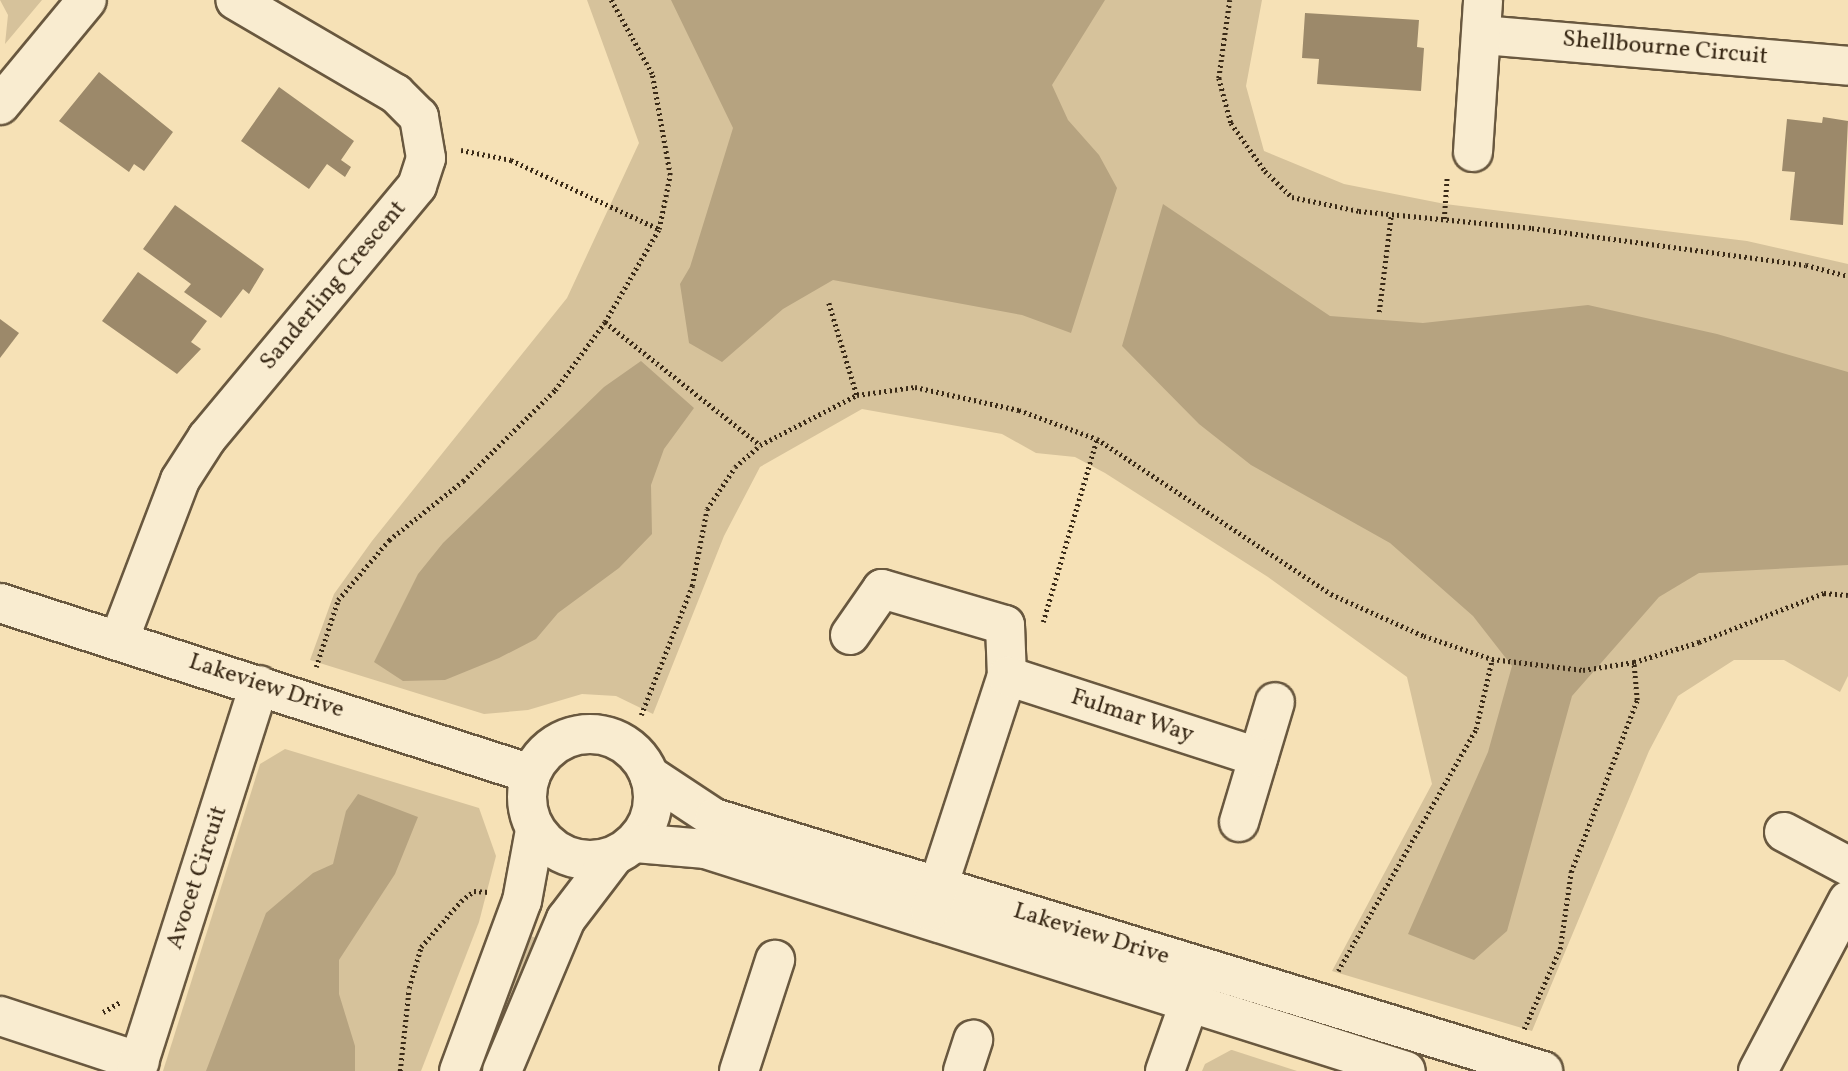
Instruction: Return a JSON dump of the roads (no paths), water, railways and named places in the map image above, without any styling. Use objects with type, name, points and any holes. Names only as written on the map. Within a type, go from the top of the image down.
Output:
[{"type":"street","points":[[0,105],[87,0]]},
{"type":"street","name":"Sanderling Crescent","points":[[119,640],[180,480],[207,438],[417,186],[426,158],[426,143],[419,117],[396,94],[235,0]]},
{"type":"street","name":"Shellbourne Circuit","points":[[1473,152],[1482,17],[1848,66]]},
{"type":"street","points":[[850,635],[883,589],[1004,625],[1007,676],[933,904]]},
{"type":"street","name":"Lakeview Drive","points":[[0,603],[531,774]]},
{"type":"street","name":"Fulmar Way","points":[[1007,676],[1258,757]]},
{"type":"street","name":"Avocet Circuit","points":[[138,1067],[259,685]]},
{"type":"street","points":[[1239,821],[1275,702]]},
{"type":"street","points":[[502,1071],[566,919],[624,849],[652,811],[649,775],[629,747],[593,734],[556,744],[531,774],[528,812],[535,830],[564,856],[589,861],[624,849]]},
{"type":"street","name":"Lakeview Drive","points":[[649,775],[714,818],[933,904]]},
{"type":"street","points":[[459,1071],[522,901],[535,830]]},
{"type":"street","points":[[1784,832],[1848,866]]},
{"type":"street","name":"Lakeview Drive","points":[[624,849],[702,848],[933,904],[1195,986],[1321,1019],[1458,1044],[1526,1065]]},
{"type":"street","points":[[1758,1071],[1848,900]]},
{"type":"street","points":[[739,1071],[775,960]]},
{"type":"street","points":[[1165,1071],[1195,986]]},
{"type":"street","points":[[0,1016],[138,1067]]},
{"type":"street","name":"Lakeview Drive","points":[[1321,1019],[1406,1071]]}]
